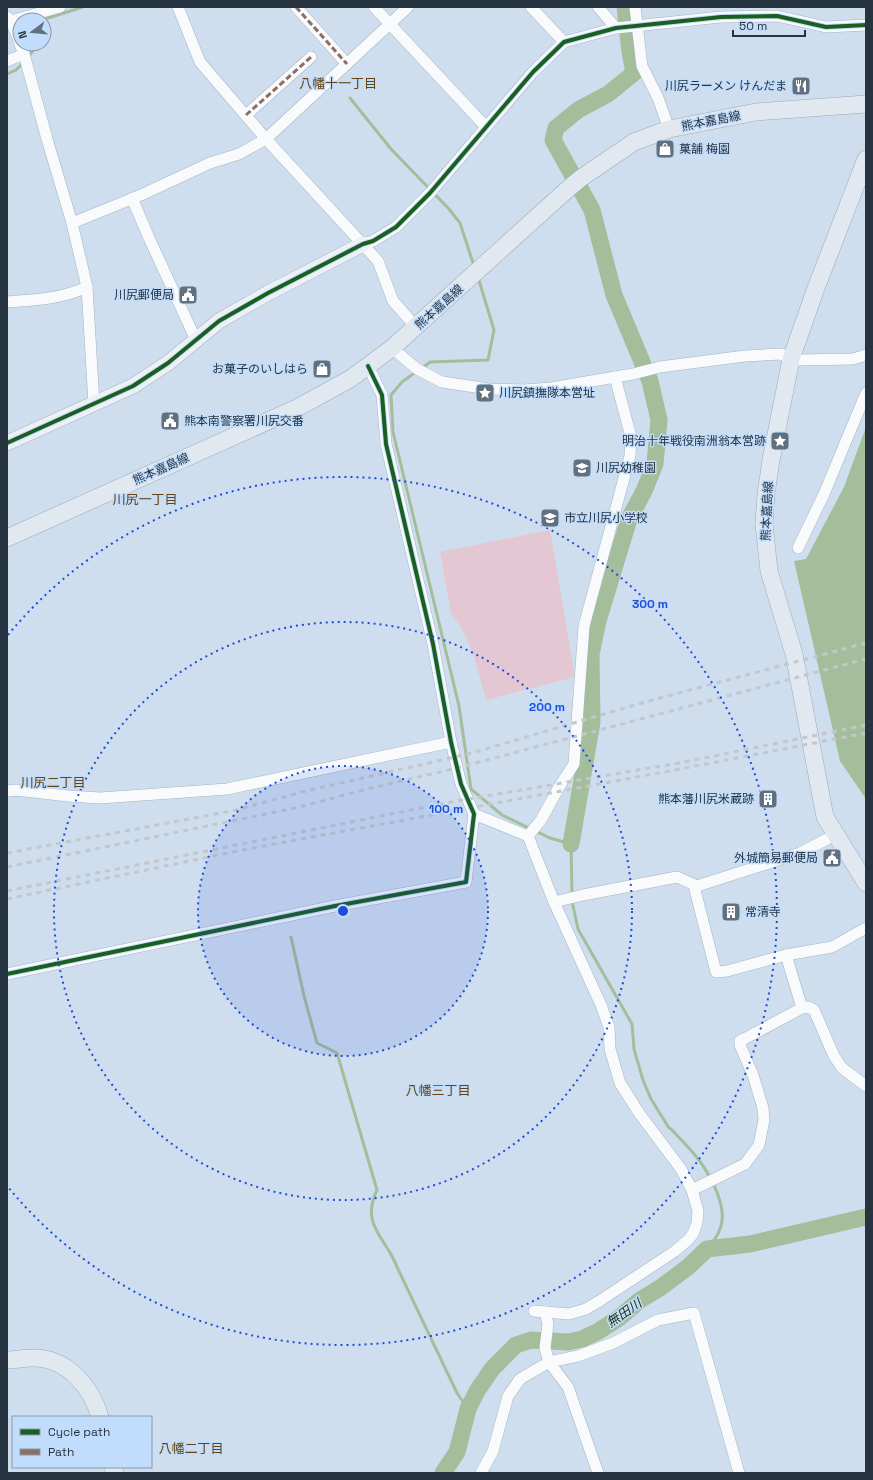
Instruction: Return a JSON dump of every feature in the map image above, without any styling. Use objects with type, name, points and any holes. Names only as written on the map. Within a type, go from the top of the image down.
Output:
[{"type":"main road","name":"熊本嘉島線","points":[[7,538],[297,408],[329,391],[368,366],[392,348],[575,183],[634,142],[669,129],[756,112],[866,104]]},
{"type":"main road","name":"熊本嘉島線","points":[[866,159],[816,288],[791,359],[782,399],[769,473],[764,524],[769,571],[797,668],[825,818],[866,883]]},
{"type":"main road","points":[[7,1360],[33,1357],[52,1361],[67,1368],[80,1380],[91,1395],[100,1416]]},
{"type":"street","points":[[9,19],[60,7]]},
{"type":"street","points":[[178,7],[200,62],[210,76],[378,261],[393,301],[416,327]]},
{"type":"street","points":[[296,7],[347,64]]},
{"type":"street","points":[[374,7],[486,127]]},
{"type":"street","points":[[72,223],[210,164],[239,154],[266,139],[408,7]]},
{"type":"street","points":[[531,7],[564,42]]},
{"type":"street","points":[[598,7],[616,28]]},
{"type":"street","points":[[635,7],[634,26],[642,66],[658,98],[669,129]]},
{"type":"street","points":[[7,443],[133,386],[168,364],[219,322],[268,293],[364,244],[373,241],[396,227],[430,193],[533,72],[564,42],[616,28],[776,12],[826,27],[866,25]]},
{"type":"street","points":[[7,61],[17,52]]},
{"type":"street","points":[[23,52],[72,223],[87,287],[94,404]]},
{"type":"street","points":[[246,115],[311,57]]},
{"type":"street","points":[[132,198],[196,340]]},
{"type":"street","points":[[7,302],[46,299],[74,293],[87,287]]},
{"type":"street","points":[[392,348],[417,369],[442,382],[489,389],[524,390],[551,388],[633,374],[660,367],[745,356],[781,354],[791,359],[798,360],[853,359],[866,355]]},
{"type":"street","points":[[7,974],[328,908],[466,882],[474,814],[461,784],[451,742],[433,644],[386,444],[382,395],[368,366]]},
{"type":"street","points":[[528,836],[541,820],[559,787],[574,764],[584,626],[630,456],[631,437],[616,377]]},
{"type":"street","points":[[798,548],[827,486],[866,393]]},
{"type":"street","points":[[7,791],[16,790],[100,798],[227,789],[451,742]]},
{"type":"street","points":[[474,814],[528,836],[601,1004],[609,1027],[610,1049],[620,1083],[639,1113],[681,1169],[692,1190],[698,1211],[697,1223],[693,1234],[684,1243],[662,1259],[586,1309],[569,1314],[542,1314],[548,1324],[545,1348],[547,1357],[568,1387],[598,1473]]},
{"type":"street","points":[[557,901],[677,877],[697,886],[800,853],[835,835]]},
{"type":"street","points":[[697,886],[695,890],[716,972],[727,971],[786,955],[832,947],[866,928]]},
{"type":"street","points":[[786,955],[802,1008]]},
{"type":"street","points":[[692,1190],[745,1164],[759,1145],[764,1120],[763,1108],[753,1075],[740,1045],[740,1041],[802,1008],[808,1007],[814,1010],[834,1056],[842,1068],[866,1086]]},
{"type":"street","points":[[482,1473],[493,1451],[508,1396],[520,1378],[547,1357],[578,1356],[613,1343],[658,1320],[694,1313],[739,1473]]},
{"type":"shaded area","points":[[866,427],[866,799],[840,761],[794,561],[806,559],[844,487]]},
{"type":"shaded area","points":[[550,530],[575,677],[486,700],[473,653],[462,629],[451,614],[440,552]]},
{"type":"waterway","points":[[52,17],[83,7]]},
{"type":"waterway","points":[[571,844],[592,722],[591,654],[598,621],[629,519],[644,491],[655,464],[659,420],[650,381],[614,295],[592,210],[553,140],[556,128],[578,110],[608,94],[634,73],[625,7]]},
{"type":"waterway","points":[[28,57],[32,52]]},
{"type":"waterway","points":[[7,74],[16,70],[23,63]]},
{"type":"waterway","points":[[350,98],[391,149],[449,209],[460,223],[474,266]]},
{"type":"waterway","points":[[421,369],[430,362],[488,360],[494,330],[478,277]]},
{"type":"waterway","points":[[416,372],[402,382],[391,395],[393,432],[459,706],[471,789],[502,815],[550,838],[571,844],[572,895]]},
{"type":"waterway","points":[[572,901],[578,929],[632,1024],[634,1049],[643,1080],[651,1099],[669,1128],[682,1140],[697,1158],[710,1178]]},
{"type":"waterway","points":[[291,937],[304,996],[317,1043],[337,1053],[377,1190],[371,1213],[376,1231],[392,1257],[457,1393],[468,1409]]},
{"type":"waterway","points":[[707,1249],[714,1241],[718,1233],[722,1218],[720,1201],[713,1183]]},
{"type":"waterway","name":"無田川","points":[[443,1473],[457,1452],[468,1409],[477,1391],[492,1369],[516,1345],[531,1340],[568,1342],[582,1339],[597,1332],[619,1318],[640,1300],[660,1288],[688,1267],[707,1249],[750,1244],[866,1217]]},
{"type":"railway","points":[[7,853],[232,811],[302,792],[472,753],[638,704],[866,643]]},
{"type":"railway","points":[[7,867],[300,807],[363,790],[453,769],[866,659]]},
{"type":"railway","points":[[7,891],[451,802],[679,763],[866,725]]},
{"type":"railway","points":[[7,899],[242,850],[866,733]]},
{"type":"marked path","points":[[296,7],[347,64]]},
{"type":"marked path","points":[[246,115],[311,57]]},
{"type":"cycle path","points":[[7,443],[133,386],[168,363],[219,321],[268,293],[363,244],[373,241],[396,227],[430,193],[533,72],[564,42],[616,28],[721,17],[777,16],[826,27],[866,25]]},
{"type":"cycle path","points":[[7,974],[335,906],[466,882],[474,814],[461,784],[451,742],[433,644],[386,444],[382,395],[368,366]]},
{"type":"place","name":"川尻ラーメン けんだま","points":[[801,86]]},
{"type":"place","name":"菓舗 梅園","points":[[665,149]]},
{"type":"place","name":"川尻郵便局","points":[[188,295]]},
{"type":"place","name":"お菓子のいしはら","points":[[322,369]]},
{"type":"place","name":"川尻鎮撫隊本営址","points":[[485,393]]},
{"type":"place","name":"熊本南警察署川尻交番","points":[[170,421]]},
{"type":"place","name":"明治十年戦役南洲翁本営跡","points":[[780,441]]},
{"type":"place","name":"川尻幼稚園","points":[[582,468]]},
{"type":"place","name":"市立川尻小学校","points":[[550,518]]},
{"type":"place","name":"熊本藩川尻米蔵跡","points":[[768,799]]},
{"type":"place","name":"外城簡易郵便局","points":[[832,858]]},
{"type":"place","name":"常清寺","points":[[731,912]]},
{"type":"district","name":"八幡十一丁目","points":[[338,83]]},
{"type":"district","name":"川尻一丁目","points":[[145,499]]},
{"type":"district","name":"川尻二丁目","points":[[53,782]]},
{"type":"district","name":"八幡三丁目","points":[[438,1090]]},
{"type":"district","name":"八幡二丁目","points":[[191,1448]]}]
